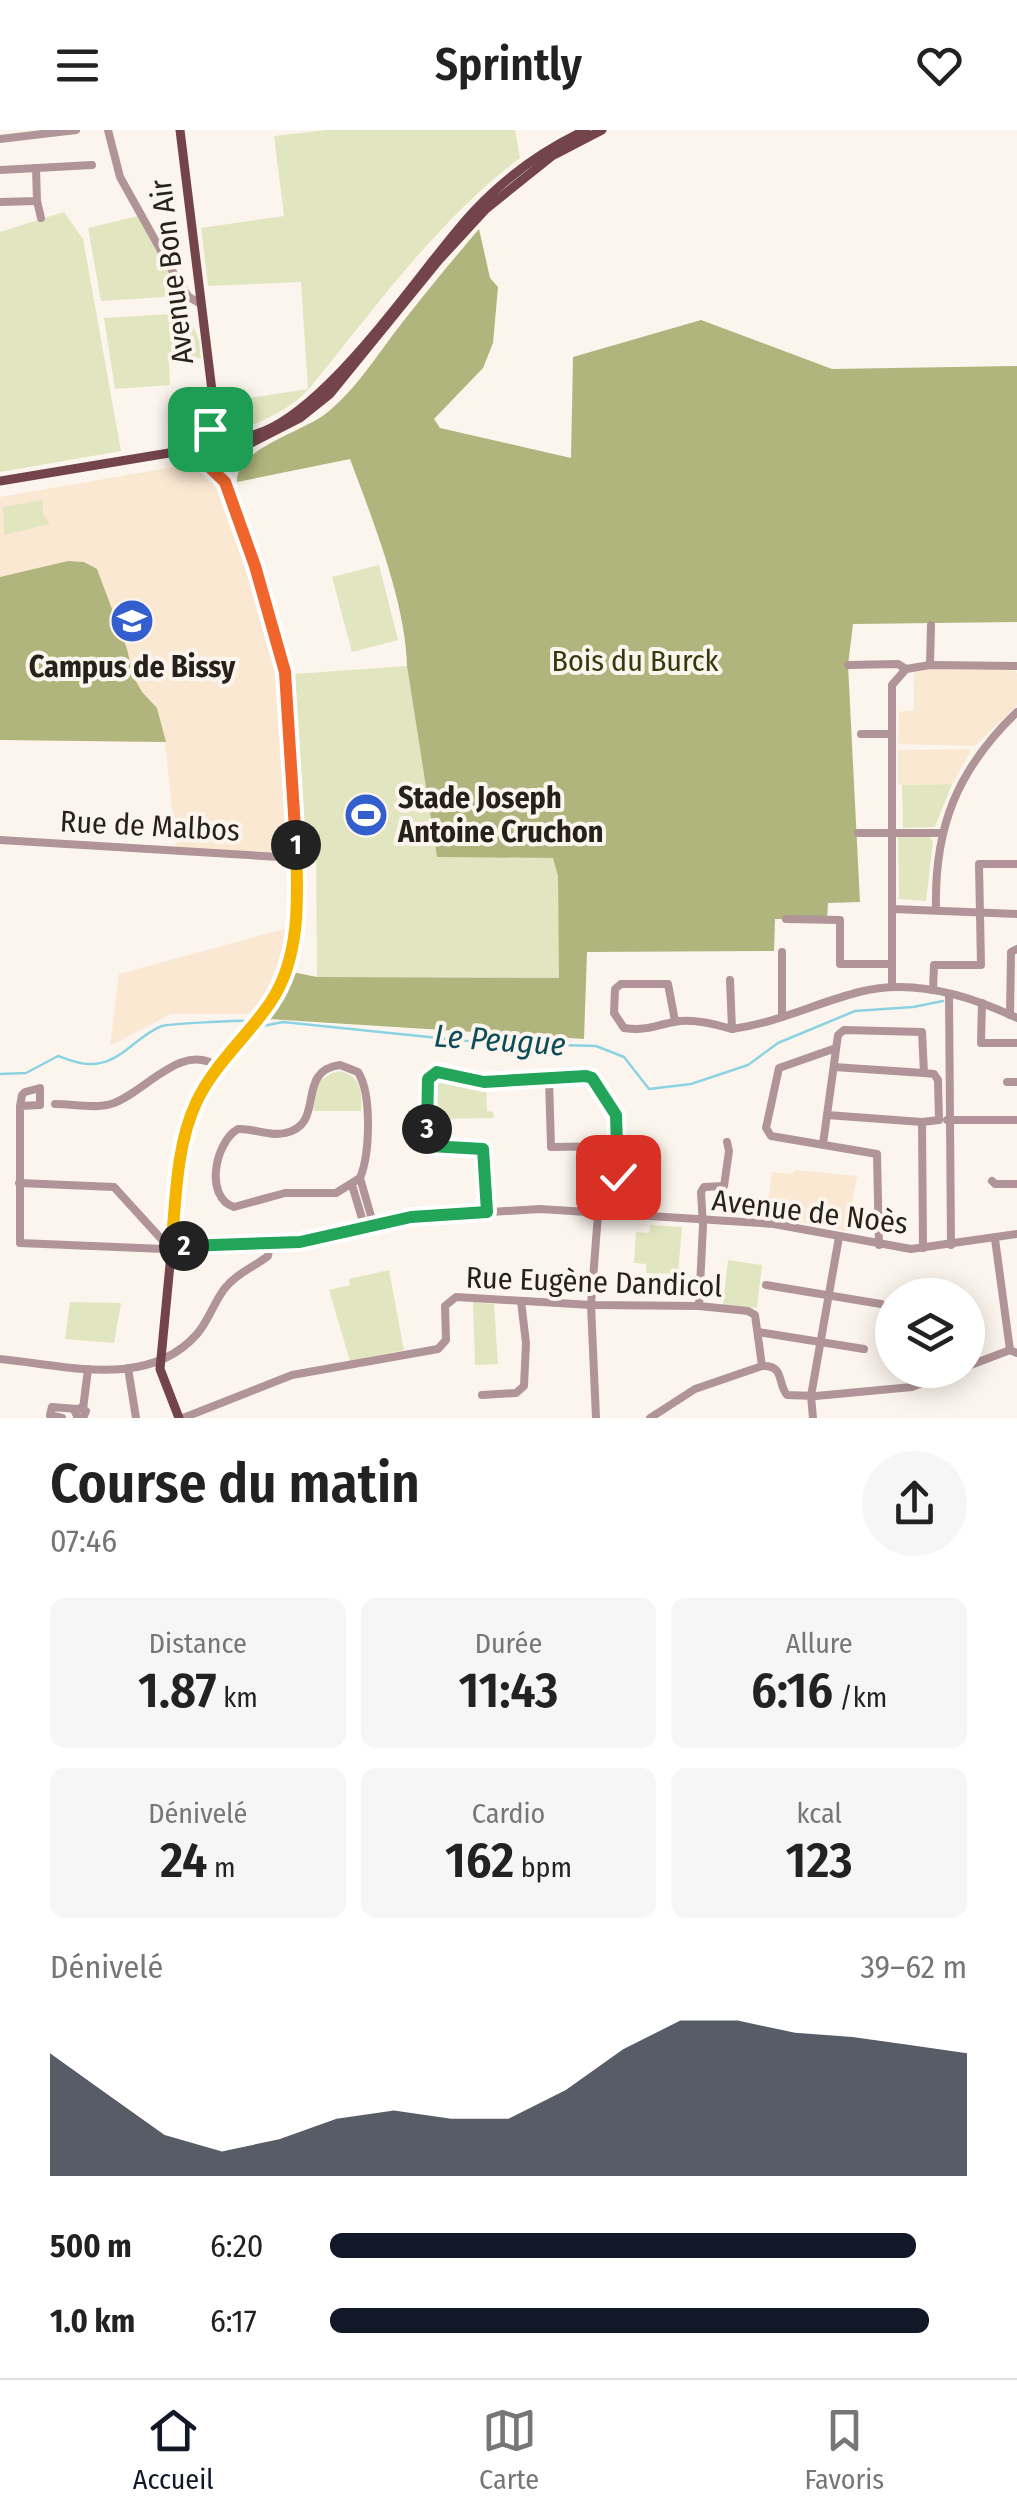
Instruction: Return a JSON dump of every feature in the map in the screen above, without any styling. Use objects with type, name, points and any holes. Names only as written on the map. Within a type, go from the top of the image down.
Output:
[{"type":"main road","name":"Avenue Bon Air","points":[[180,130],[214,407],[208,430]]},
{"type":"main road","points":[[0,484],[186,450],[208,430],[257,434],[312,402],[480,205],[520,170],[586,130]]},
{"type":"main road","points":[[212,467],[231,461],[244,446],[290,424],[330,394],[439,260],[486,209],[552,156],[602,130]]},
{"type":"main road","name":"Avenue Bon Air","points":[[214,407],[230,434]]},
{"type":"main road","points":[[225,482],[237,448],[230,434]]},
{"type":"main road","points":[[198,442],[199,457]]},
{"type":"main road","points":[[0,484],[199,457],[225,482],[255,566],[285,672],[296,858],[291,956],[272,1001],[218,1067],[197,1102],[187,1129],[170,1246],[160,1362],[167,1393],[181,1418]]},
{"type":"street","points":[[0,139],[76,130]]},
{"type":"street","points":[[108,130],[120,176],[179,283],[190,298],[202,304]]},
{"type":"street","points":[[0,170],[92,165]]},
{"type":"street","points":[[36,168],[40,218]]},
{"type":"street","points":[[0,202],[36,201]]},
{"type":"street","points":[[930,625],[930,665]]},
{"type":"street","points":[[848,665],[898,664],[906,670]]},
{"type":"street","points":[[892,986],[892,685],[906,670],[930,665],[1017,666]]},
{"type":"street","points":[[936,910],[936,863],[960,784],[975,758],[1017,712]]},
{"type":"street","points":[[861,734],[892,734]]},
{"type":"street","points":[[858,832],[942,833]]},
{"type":"street","name":"Rue de Malbos","points":[[0,840],[296,858]]},
{"type":"street","points":[[934,990],[934,965],[981,965],[979,864],[1017,864]]},
{"type":"street","points":[[893,908],[1017,914]]},
{"type":"street","points":[[786,919],[840,920],[840,964],[892,964]]},
{"type":"street","points":[[675,1021],[668,984],[621,984],[615,989],[614,1013],[624,1028],[659,1028],[675,1021],[732,1029],[892,986],[934,990],[982,1003],[1014,1017],[1011,952],[1017,948]]},
{"type":"street","points":[[782,952],[782,1018]]},
{"type":"street","points":[[730,980],[732,1029]]},
{"type":"street","points":[[949,994],[951,1245]]},
{"type":"street","points":[[982,1003],[981,1044],[1017,1043]]},
{"type":"street","points":[[823,1144],[838,1036],[844,1030],[918,1030],[923,1035],[924,1073]]},
{"type":"street","points":[[836,1048],[779,1068],[766,1128],[771,1136],[873,1152],[878,1156],[878,1245]]},
{"type":"street","points":[[55,1104],[110,1105],[188,1060],[209,1061],[218,1067]]},
{"type":"street","points":[[360,1178],[336,1193],[285,1193],[241,1207],[227,1206],[218,1191],[220,1149],[226,1136],[238,1129],[280,1134],[294,1130],[301,1126],[309,1110],[313,1082],[319,1074],[340,1066],[358,1072],[366,1089],[366,1154],[360,1178],[368,1224]]},
{"type":"street","points":[[834,1067],[934,1074],[938,1080],[939,1120]]},
{"type":"street","points":[[487,1212],[483,1149],[435,1148],[428,1143],[428,1079],[437,1072],[484,1082],[592,1078],[616,1115],[618,1177]]},
{"type":"street","points":[[549,1078],[551,1147],[618,1146]]},
{"type":"street","points":[[20,1106],[20,1182],[114,1188],[170,1246]]},
{"type":"street","points":[[827,1116],[922,1122],[1017,1120]]},
{"type":"street","points":[[922,1122],[923,1248]]},
{"type":"street","points":[[699,1306],[701,1192],[704,1187],[724,1186],[727,1142]]},
{"type":"street","points":[[992,1181],[1017,1184]]},
{"type":"street","name":"Avenue de Noès","points":[[20,1182],[20,1243],[170,1246],[300,1242],[411,1217],[540,1210],[774,1224],[878,1245],[923,1248],[1017,1234]]},
{"type":"street","points":[[352,1186],[368,1224]]},
{"type":"street","points":[[596,1418],[591,1306],[598,1214]]},
{"type":"street","points":[[812,1418],[811,1396],[839,1236]]},
{"type":"street","points":[[985,1360],[1013,1351],[995,1239]]},
{"type":"street","points":[[0,1359],[88,1369],[153,1366],[200,1332],[222,1291],[268,1256],[270,1243]]},
{"type":"street","points":[[766,1285],[875,1303]]},
{"type":"street","name":"Rue Eugène Dandicol","points":[[181,1418],[292,1375],[438,1349],[446,1340],[445,1306],[450,1299],[591,1306],[699,1306],[753,1312],[758,1332]]},
{"type":"street","points":[[488,1397],[516,1393],[524,1386],[526,1342],[521,1301]]},
{"type":"street","points":[[762,1366],[758,1332],[864,1348]]},
{"type":"street","points":[[650,1418],[695,1389],[762,1366],[780,1372],[787,1395],[901,1388]]},
{"type":"street","points":[[128,1368],[136,1418]]},
{"type":"street","points":[[62,1418],[50,1414],[52,1407],[80,1413],[88,1369]]},
{"type":"shaded area","name":"Campus de Bissy","points":[[185,465],[211,476],[225,501],[279,674],[290,853],[176,848],[165,742],[0,740],[0,497]]},
{"type":"shaded area","points":[[914,669],[1013,669],[1017,673],[1017,705],[975,746],[898,744],[899,712],[914,710]]},
{"type":"shaded area","points":[[898,750],[971,751],[952,784],[898,785]]},
{"type":"shaded area","points":[[288,928],[279,975],[253,1014],[171,1014],[110,1046],[119,974]]},
{"type":"shaded area","points":[[797,1170],[857,1176],[847,1231],[766,1216],[772,1172],[791,1174]]},
{"type":"green space","points":[[326,130],[515,130],[520,158],[433,238],[308,390],[278,413],[243,428],[227,419],[222,402],[308,389],[301,282],[208,286],[201,228],[284,216],[274,136]]},
{"type":"green space","points":[[64,212],[83,239],[121,451],[0,472],[0,232]]},
{"type":"green space","points":[[138,216],[181,296],[101,301],[88,228]]},
{"type":"green space","name":"Bois du Burck","points":[[479,229],[490,278],[498,287],[493,343],[483,368],[434,419],[440,428],[571,458],[573,357],[701,320],[832,369],[1017,366],[1017,622],[853,624],[848,665],[860,902],[828,903],[827,920],[775,919],[774,951],[587,952],[584,1039],[268,1019],[292,972],[317,977],[559,978],[558,876],[553,858],[437,857],[401,615],[350,459],[237,482],[239,471],[257,451],[313,422],[344,397]]},
{"type":"green space","points":[[188,313],[199,340],[201,358],[169,361],[170,385],[115,389],[104,318]]},
{"type":"green space","points":[[43,500],[43,514],[50,524],[4,535],[3,507]]},
{"type":"green space","points":[[68,561],[84,562],[97,569],[133,676],[157,708],[166,742],[0,740],[0,577]]},
{"type":"green space","points":[[379,565],[398,640],[352,652],[332,577]]},
{"type":"green space","name":"Stade Joseph Antoine Cruchon","points":[[407,666],[437,857],[554,858],[558,876],[560,978],[317,977],[316,849],[303,849],[294,674]]},
{"type":"green space","points":[[952,784],[935,827],[903,828],[902,785]]},
{"type":"green space","points":[[898,837],[929,837],[933,841],[926,901],[899,899]]},
{"type":"green space","points":[[341,1071],[353,1077],[359,1086],[361,1111],[313,1111],[318,1082]]},
{"type":"green space","points":[[436,1076],[486,1085],[487,1111],[493,1112],[494,1118],[431,1119],[432,1080]]},
{"type":"green space","points":[[650,1225],[682,1227],[678,1274],[646,1273],[646,1264],[634,1263],[636,1232],[649,1233]]},
{"type":"green space","points":[[728,1260],[762,1265],[757,1308],[723,1305]]},
{"type":"green space","points":[[389,1270],[404,1350],[350,1361],[329,1290],[350,1285],[349,1279]]},
{"type":"green space","points":[[70,1302],[121,1303],[114,1343],[65,1339]]},
{"type":"green space","points":[[473,1302],[494,1304],[498,1364],[475,1365]]},
{"type":"waterway","name":"Le Peugue","points":[[263,1026],[283,1022],[487,1043],[596,1046],[624,1057],[649,1089],[691,1084],[748,1065],[778,1043],[855,1011],[943,1001]]},
{"type":"waterway","name":"Le Peugue","points":[[0,1074],[26,1073],[58,1056],[80,1063],[99,1063],[162,1026],[248,1021]]},
{"type":"place","name":"Campus de Bissy","points":[[132,621]]},
{"type":"place","name":"Stade Joseph Antoine Cruchon","points":[[366,815]]},
{"type":"route","points":[[210,429],[198,442],[199,457],[225,482],[255,566],[285,672],[296,913],[291,956],[272,1001],[218,1067],[191,1117],[182,1150],[172,1240],[178,1247],[300,1242],[372,1223],[487,1212],[483,1149],[435,1148],[428,1143],[428,1079],[437,1072],[484,1082],[592,1078],[616,1115],[618,1177]]}]
